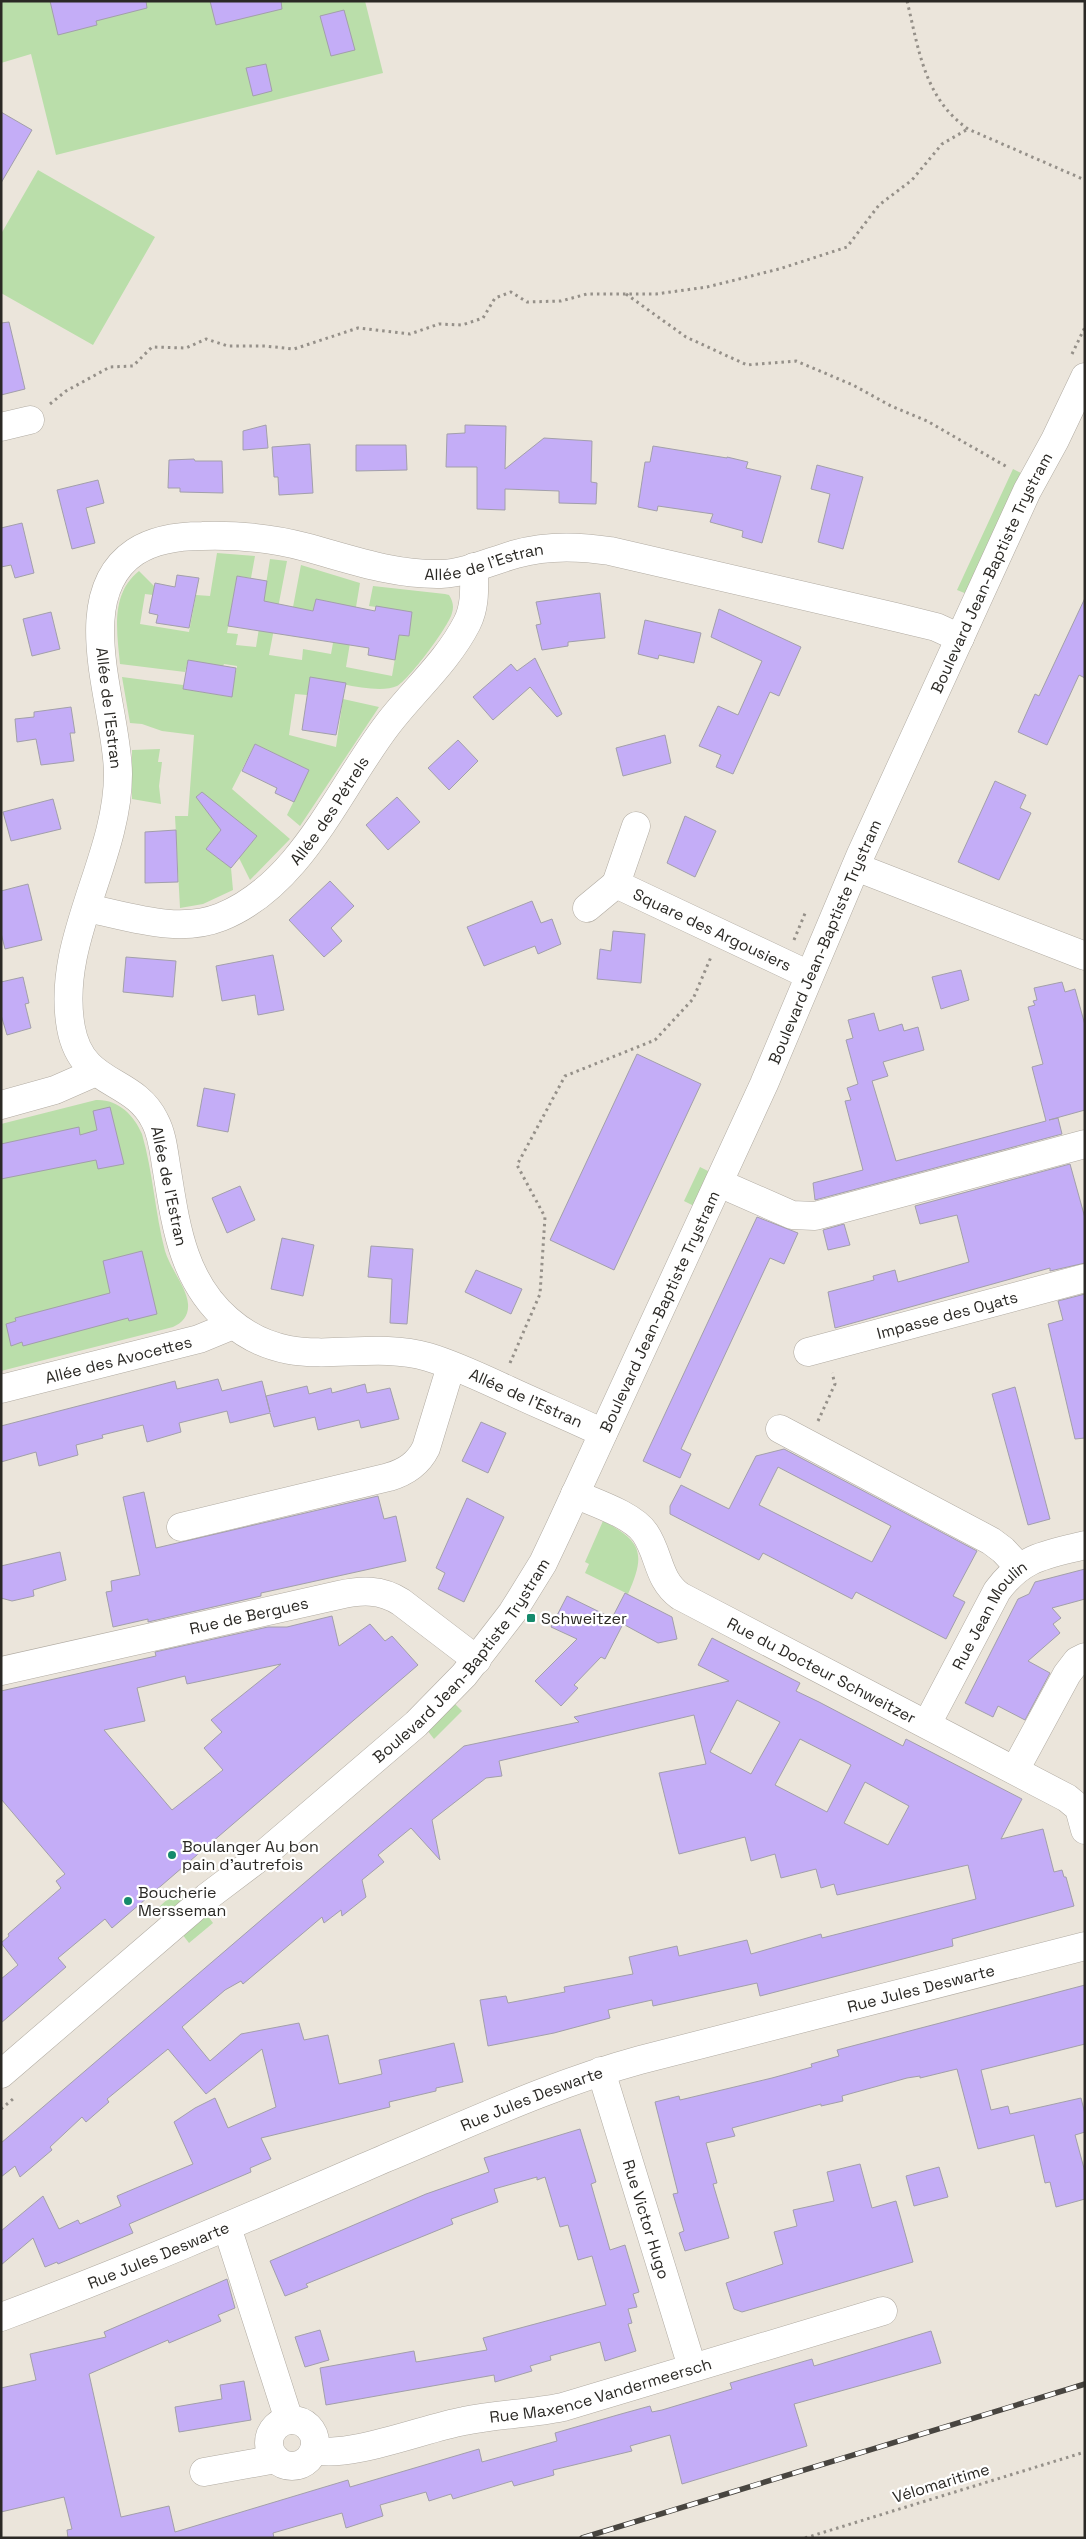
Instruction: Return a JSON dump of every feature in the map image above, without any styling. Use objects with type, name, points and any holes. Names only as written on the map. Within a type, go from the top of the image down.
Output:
[{"type":"street","name":"Boulevard Jean-Baptiste Trystram","points":[[1,2074],[207,1897],[264,1854],[395,1742],[446,1694],[477,1660],[523,1597],[543,1563],[764,1084],[798,970],[856,867],[1027,491],[1055,440],[1076,370]]},
{"type":"street","points":[[1,427],[30,420]]},
{"type":"street","name":"Allée de l'Estran","points":[[603,1433],[500,1386],[424,1356],[397,1352],[367,1351],[329,1354],[298,1352],[257,1339],[233,1325],[208,1300],[186,1263],[178,1237],[159,1130],[154,1117],[133,1094],[96,1072],[81,1057],[76,1045],[70,1013],[72,970],[112,818],[118,787],[116,751],[101,643],[100,618],[109,582],[117,569],[129,557],[144,547],[163,540],[186,536],[224,535],[298,545],[392,571],[444,574],[540,548],[576,547],[610,551],[936,627],[960,638]]},
{"type":"street","name":"Allée des Pétrels","points":[[87,908],[168,924],[200,923],[235,910],[277,880],[304,849],[382,732],[455,644],[472,609],[474,567]]},
{"type":"street","name":"Square des Argousiers","points":[[587,908],[616,884],[636,826]]},
{"type":"street","points":[[856,867],[1085,956]]},
{"type":"street","name":"Square des Argousiers","points":[[616,884],[798,970]]},
{"type":"street","points":[[1,1105],[55,1090],[96,1072]]},
{"type":"street","points":[[719,1183],[792,1215],[815,1216],[1085,1144]]},
{"type":"street","name":"Impasse des Oyats","points":[[816,1350],[1085,1278]]},
{"type":"street","name":"Allée des Avocettes","points":[[1,1389],[198,1340],[233,1325]]},
{"type":"street","points":[[181,1527],[389,1477],[409,1469],[422,1457],[426,1448],[451,1366]]},
{"type":"street","points":[[780,1429],[990,1541],[1019,1567]]},
{"type":"street","name":"Rue du Docteur Schweitzer","points":[[575,1494],[638,1524],[654,1548],[665,1582],[680,1596],[1067,1798],[1083,1815]]},
{"type":"street","name":"Rue Jean Moulin","points":[[927,1724],[996,1590],[1019,1567],[1036,1558],[1085,1545]]},
{"type":"street","name":"Rue de Bergues","points":[[1,1671],[339,1595],[368,1591],[389,1595],[401,1602],[477,1660]]},
{"type":"street","points":[[1015,1770],[1067,1674],[1078,1661],[1085,1657]]},
{"type":"street","name":"Rue Jules Deswarte","points":[[1,2317],[227,2226],[533,2095],[601,2071],[1085,1946]]},
{"type":"street","name":"Rue Victor Hugo","points":[[601,2071],[692,2367]]},
{"type":"street","points":[[227,2226],[289,2420]]},
{"type":"street","name":"Rue Maxence Vandermeersch","points":[[314,2450],[340,2452],[462,2421],[528,2414],[563,2407],[883,2311]]},
{"type":"street","points":[[289,2420],[300,2422],[310,2428],[315,2439],[314,2450],[310,2458],[299,2464],[287,2465],[276,2458],[270,2449],[272,2434],[279,2425],[289,2420]]},
{"type":"street","points":[[204,2472],[276,2458]]},
{"type":"path","points":[[907,1],[921,57],[934,92],[953,119],[968,129],[1085,180]]},
{"type":"path","points":[[30,420],[66,391],[110,367],[133,366],[152,347],[186,348],[206,339],[228,346],[265,346],[294,349],[358,328],[410,334],[439,324],[462,325],[483,318],[496,298],[511,292],[527,302],[561,302],[586,294],[656,294],[707,287],[779,269],[847,247],[879,205],[912,180],[942,144],[968,129]]},
{"type":"path","points":[[626,294],[686,337],[747,364],[796,361],[853,385],[891,406],[927,421],[1009,468]]},
{"type":"path","points":[[1076,370],[1085,327]]},
{"type":"path","points":[[1005,477],[1014,461]]},
{"type":"path","points":[[798,970],[795,934],[807,907]]},
{"type":"path","points":[[500,1386],[540,1294],[545,1217],[517,1165],[565,1076],[655,1040],[693,999],[721,934]]},
{"type":"path","points":[[807,1444],[835,1384],[816,1350]]},
{"type":"path","points":[[1,2109],[14,2098]]},
{"type":"path","name":"Vélomaritime","points":[[805,2538],[1085,2452]]},
{"type":"green space","points":[[1,1],[365,1],[383,73],[56,155],[31,54],[1,63]]},
{"type":"green space","points":[[38,170],[155,237],[93,345],[1,293],[1,234]]},
{"type":"green space","points":[[1013,469],[1023,474],[967,594],[957,590]]},
{"type":"green space","points":[[217,553],[255,556],[251,578],[237,576],[227,633],[238,634],[236,645],[256,647],[270,559],[287,561],[269,655],[302,660],[303,649],[331,654],[340,604],[316,599],[313,611],[293,607],[301,565],[360,583],[346,667],[392,676],[399,635],[409,636],[412,612],[369,606],[373,586],[449,595],[453,608],[449,620],[436,640],[410,674],[397,686],[378,689],[367,688],[310,677],[307,695],[295,694],[289,735],[336,747],[343,699],[379,707],[300,826],[287,815],[309,770],[255,744],[232,789],[290,839],[250,880],[239,858],[257,836],[207,849],[231,868],[233,890],[203,904],[180,908],[175,816],[188,816],[194,735],[162,731],[142,724],[130,723],[122,677],[183,685],[183,689],[231,697],[237,666],[224,664],[223,666],[188,660],[185,672],[120,664],[117,627],[119,602],[130,580],[139,571],[155,587],[153,595],[145,594],[140,624],[189,632],[196,595],[210,596]]},
{"type":"green space","points":[[160,749],[158,762],[162,762],[159,786],[161,804],[132,799],[132,750]]},
{"type":"green space","points":[[96,1100],[104,1100],[118,1105],[135,1121],[142,1134],[165,1251],[187,1298],[188,1308],[186,1315],[180,1323],[173,1327],[1,1371],[1,1124]]},
{"type":"green space","points":[[700,1167],[710,1172],[694,1206],[684,1201]]},
{"type":"green space","points":[[603,1521],[626,1535],[633,1542],[637,1550],[637,1569],[628,1594],[585,1573],[589,1564],[585,1562]]},
{"type":"green space","points":[[454,1703],[462,1711],[434,1739],[427,1730]]},
{"type":"green space","points":[[182,1886],[193,1899],[168,1916],[159,1907]]},
{"type":"green space","points":[[204,1911],[213,1923],[189,1943],[182,1934]]},
{"type":"building","points":[[50,1],[146,1],[147,8],[96,21],[97,25],[58,35]]},
{"type":"building","points":[[210,1],[281,1],[282,9],[216,25]]},
{"type":"building","points":[[344,10],[355,50],[331,56],[320,16]]},
{"type":"building","points":[[266,64],[272,91],[253,96],[246,68]]},
{"type":"building","points":[[1,112],[32,130],[1,183]]},
{"type":"building","points":[[9,322],[25,389],[1,395],[1,323]]},
{"type":"building","points":[[266,425],[268,448],[243,450],[243,431]]},
{"type":"building","points":[[465,425],[506,426],[505,469],[544,438],[592,441],[591,482],[597,483],[596,504],[559,503],[559,491],[505,489],[505,510],[477,509],[477,467],[446,467],[447,434],[465,433]]},
{"type":"building","points":[[310,444],[313,493],[279,495],[278,477],[274,477],[272,447]]},
{"type":"building","points":[[356,445],[406,445],[407,470],[356,471]]},
{"type":"building","points":[[653,446],[727,457],[748,462],[746,468],[781,476],[762,543],[742,537],[743,531],[710,522],[713,514],[658,506],[657,511],[638,507],[645,462],[650,462]]},
{"type":"building","points":[[194,459],[195,461],[222,461],[223,493],[180,492],[180,488],[168,488],[169,460]]},
{"type":"building","points":[[817,465],[863,477],[843,549],[818,542],[830,494],[811,489]]},
{"type":"building","points":[[98,480],[104,503],[86,508],[95,543],[72,549],[57,490]]},
{"type":"building","points":[[22,523],[34,573],[15,578],[11,565],[1,567],[1,528]]},
{"type":"building","points":[[177,575],[199,578],[189,628],[156,623],[158,615],[149,613],[155,583],[175,587]]},
{"type":"building","points":[[237,576],[267,581],[264,601],[313,611],[316,599],[375,611],[376,606],[412,612],[409,636],[399,635],[395,660],[368,655],[369,648],[228,626]]},
{"type":"building","points":[[600,593],[605,638],[568,642],[568,646],[542,650],[536,625],[541,624],[536,602]]},
{"type":"building","points":[[1085,598],[1085,678],[1079,675],[1047,745],[1018,732],[1035,694],[1039,696]]},
{"type":"building","points":[[719,609],[801,647],[779,696],[770,692],[733,774],[716,767],[721,755],[699,746],[718,706],[738,715],[762,661],[711,637]]},
{"type":"building","points":[[51,612],[60,649],[32,656],[23,619]]},
{"type":"building","points":[[645,620],[701,633],[694,663],[659,655],[658,659],[638,654]]},
{"type":"building","points":[[535,658],[562,714],[557,717],[530,687],[493,720],[473,697],[511,664],[517,671]]},
{"type":"building","points":[[188,660],[236,668],[232,697],[183,689]]},
{"type":"building","points":[[310,677],[346,683],[336,735],[302,730]]},
{"type":"building","points":[[71,707],[75,733],[70,733],[74,761],[41,765],[36,739],[17,742],[15,719],[34,717],[34,712]]},
{"type":"building","points":[[665,735],[671,763],[623,776],[616,748]]},
{"type":"building","points":[[458,740],[478,761],[449,790],[428,768]]},
{"type":"building","points":[[255,744],[309,770],[294,802],[275,793],[277,788],[242,771]]},
{"type":"building","points":[[995,781],[1026,795],[1020,808],[1031,813],[999,880],[958,862]]},
{"type":"building","points":[[202,792],[257,836],[231,868],[206,849],[221,830],[196,797]]},
{"type":"building","points":[[397,797],[420,822],[388,850],[366,825]]},
{"type":"building","points":[[53,799],[61,829],[11,841],[3,812]]},
{"type":"building","points":[[685,816],[716,831],[695,877],[667,863]]},
{"type":"building","points":[[176,830],[178,882],[145,883],[145,832]]},
{"type":"building","points":[[330,881],[354,906],[331,928],[342,941],[324,957],[289,920]]},
{"type":"building","points":[[28,884],[42,940],[5,949],[1,933],[1,891]]},
{"type":"building","points":[[532,901],[541,923],[552,919],[561,944],[538,954],[535,946],[484,966],[467,927]]},
{"type":"building","points":[[613,931],[645,934],[641,983],[597,979],[600,949],[611,951]]},
{"type":"building","points":[[273,955],[284,1010],[258,1015],[255,995],[222,1001],[216,966]]},
{"type":"building","points":[[126,957],[176,961],[173,997],[123,992]]},
{"type":"building","points":[[961,970],[969,1000],[941,1009],[932,977]]},
{"type":"building","points":[[23,977],[29,1003],[25,1004],[31,1028],[7,1035],[1,1015],[1,982]]},
{"type":"building","points":[[1062,982],[1065,992],[1075,989],[1085,1025],[1085,1110],[1049,1120],[1058,1118],[1062,1134],[815,1200],[813,1183],[863,1170],[845,1101],[851,1100],[847,1088],[858,1084],[846,1040],[853,1038],[848,1020],[874,1013],[879,1031],[902,1024],[904,1031],[918,1027],[924,1050],[883,1062],[888,1076],[872,1081],[896,1161],[1046,1121],[1032,1067],[1043,1064],[1028,1007],[1035,1005],[1033,1001],[1037,1000],[1034,988]]},
{"type":"building","points":[[637,1054],[701,1084],[614,1270],[550,1240]]},
{"type":"building","points":[[204,1088],[235,1094],[228,1132],[197,1126]]},
{"type":"building","points":[[110,1107],[124,1164],[98,1169],[96,1160],[1,1179],[1,1144],[79,1127],[80,1135],[97,1130],[93,1111]]},
{"type":"building","points":[[1070,1164],[1085,1218],[1085,1263],[1050,1271],[1050,1268],[835,1328],[828,1292],[874,1280],[873,1276],[895,1270],[898,1282],[969,1262],[957,1215],[920,1224],[915,1206]]},
{"type":"building","points":[[240,1186],[255,1220],[227,1233],[212,1198]]},
{"type":"building","points":[[757,1217],[798,1233],[784,1264],[770,1258],[681,1449],[691,1454],[680,1478],[643,1461]]},
{"type":"building","points":[[844,1224],[850,1245],[828,1250],[823,1230]]},
{"type":"building","points":[[282,1238],[314,1245],[303,1296],[271,1289]]},
{"type":"building","points":[[371,1246],[413,1249],[407,1324],[390,1323],[392,1279],[368,1277]]},
{"type":"building","points":[[142,1251],[157,1314],[129,1321],[128,1318],[23,1346],[22,1342],[11,1346],[6,1324],[16,1321],[15,1318],[110,1293],[103,1261]]},
{"type":"building","points":[[476,1270],[522,1289],[511,1314],[465,1292]]},
{"type":"building","points":[[1085,1294],[1085,1438],[1075,1439],[1048,1324],[1063,1320],[1058,1301]]},
{"type":"building","points":[[218,1379],[222,1391],[262,1381],[270,1412],[266,1396],[307,1386],[309,1394],[331,1388],[332,1393],[365,1384],[367,1393],[390,1388],[399,1419],[361,1428],[359,1420],[318,1430],[315,1417],[274,1427],[270,1413],[230,1423],[227,1411],[179,1423],[181,1432],[147,1442],[143,1425],[102,1435],[103,1438],[76,1445],[78,1455],[39,1466],[36,1452],[1,1462],[1,1426],[175,1381],[177,1389]]},
{"type":"building","points":[[1015,1387],[1050,1519],[1028,1525],[992,1394]]},
{"type":"building","points":[[481,1422],[506,1433],[488,1473],[462,1461]]},
{"type":"building","points":[[784,1449],[977,1551],[953,1596],[965,1602],[946,1639],[856,1592],[852,1599],[763,1553],[759,1560],[670,1514],[670,1506],[681,1485],[729,1509],[756,1456]],"holes":[[[778,1467],[891,1526],[872,1562],[759,1505]]]},
{"type":"building","points":[[144,1492],[156,1548],[378,1496],[384,1519],[396,1516],[406,1561],[261,1593],[261,1596],[148,1622],[148,1619],[113,1627],[106,1592],[112,1591],[111,1581],[140,1575],[123,1497]]},
{"type":"building","points":[[467,1498],[504,1517],[464,1602],[438,1589],[445,1573],[436,1568]]},
{"type":"building","points":[[60,1552],[66,1580],[33,1590],[34,1596],[12,1601],[1,1598],[1,1566]]},
{"type":"building","points":[[1085,1569],[1085,1599],[1052,1608],[1061,1618],[1053,1624],[1060,1633],[1028,1661],[1050,1673],[1025,1720],[998,1706],[993,1717],[965,1703],[1018,1599],[1029,1594],[1035,1582]]},
{"type":"building","points":[[625,1593],[672,1617],[677,1639],[658,1643],[623,1624],[605,1659],[601,1657],[574,1685],[578,1688],[561,1706],[535,1681],[577,1639],[551,1627],[567,1596],[612,1618]]},
{"type":"building","points":[[332,1616],[339,1646],[370,1624],[385,1641],[392,1636],[418,1665],[112,1928],[105,1919],[58,1958],[66,1967],[1,2023],[1,1979],[18,1965],[1,1943],[9,1936],[8,1934],[61,1888],[56,1881],[65,1874],[1,1799],[1,1691],[156,1656],[155,1652],[268,1627],[287,1627]],"holes":[[[281,1664],[211,1720],[222,1732],[204,1748],[223,1770],[172,1810],[104,1730],[145,1721],[137,1688],[185,1676],[187,1684]]]},
{"type":"building","points":[[712,1638],[800,1683],[796,1691],[903,1746],[906,1739],[1022,1799],[1001,1839],[1043,1829],[1054,1872],[1062,1870],[1064,1877],[1066,1877],[1074,1906],[952,1939],[953,1946],[760,1996],[757,1983],[653,2006],[652,2000],[608,2010],[610,2018],[554,2033],[488,2046],[480,2000],[506,1996],[508,2003],[565,1992],[564,1987],[633,1974],[629,1957],[677,1946],[679,1956],[747,1940],[751,1954],[821,1934],[822,1938],[976,1899],[968,1865],[837,1895],[834,1884],[821,1888],[816,1869],[781,1878],[775,1854],[751,1861],[745,1837],[679,1854],[659,1773],[706,1764],[694,1715],[499,1761],[502,1776],[486,1778],[432,1820],[440,1860],[411,1828],[378,1855],[384,1862],[362,1880],[366,1897],[342,1916],[341,1910],[324,1923],[322,1917],[243,1984],[241,1981],[225,1990],[182,2027],[210,2061],[241,2034],[299,2023],[304,2040],[328,2035],[339,2084],[382,2074],[379,2060],[454,2043],[463,2082],[436,2088],[436,2091],[389,2102],[390,2107],[261,2138],[271,2159],[250,2168],[251,2172],[129,2224],[133,2233],[58,2264],[57,2262],[45,2267],[33,2238],[1,2265],[1,2231],[43,2196],[59,2229],[78,2220],[80,2224],[121,2206],[117,2196],[193,2164],[174,2122],[195,2108],[215,2098],[228,2128],[276,2107],[262,2049],[206,2094],[168,2049],[107,2099],[109,2102],[86,2122],[82,2117],[50,2147],[52,2150],[20,2177],[15,2166],[1,2177],[1,2143],[464,1746],[579,1722],[574,1717],[729,1681],[698,1665]],"holes":[[[737,1700],[780,1722],[751,1774],[710,1752]],[[800,1739],[851,1765],[827,1812],[775,1785]],[[865,1782],[909,1806],[888,1845],[844,1823]]]},
{"type":"building","points":[[1085,1985],[1085,2044],[981,2070],[991,2110],[1008,2106],[1010,2114],[1081,2098],[1085,2114],[1085,2132],[1075,2135],[1085,2172],[1085,2199],[1056,2207],[1050,2182],[1045,2183],[1034,2135],[978,2149],[957,2069],[920,2078],[920,2076],[907,2078],[842,2096],[843,2101],[821,2106],[821,2104],[732,2128],[735,2136],[706,2143],[717,2183],[713,2184],[729,2238],[685,2251],[679,2233],[684,2231],[673,2194],[678,2193],[655,2102],[679,2096],[680,2100],[772,2078],[812,2067],[811,2064],[839,2056],[837,2050]]},
{"type":"building","points":[[580,2129],[596,2182],[591,2184],[610,2250],[625,2245],[639,2292],[633,2294],[637,2307],[628,2309],[632,2323],[628,2324],[636,2351],[605,2361],[600,2342],[550,2356],[551,2360],[530,2366],[532,2371],[495,2382],[494,2375],[326,2405],[320,2368],[414,2351],[416,2362],[487,2350],[483,2338],[606,2305],[592,2256],[578,2260],[568,2225],[560,2227],[545,2177],[537,2180],[537,2177],[494,2189],[498,2202],[451,2219],[453,2224],[306,2284],[308,2287],[285,2296],[270,2261],[426,2194],[489,2172],[484,2158]]},
{"type":"building","points":[[860,2164],[872,2208],[896,2201],[913,2262],[742,2312],[734,2309],[726,2283],[783,2264],[774,2232],[797,2226],[793,2210],[834,2201],[827,2172]]},
{"type":"building","points":[[939,2167],[948,2197],[914,2206],[906,2176]]},
{"type":"building","points":[[227,2279],[235,2308],[218,2315],[221,2321],[169,2343],[168,2340],[89,2374],[121,2517],[169,2506],[175,2532],[348,2480],[350,2487],[479,2449],[482,2462],[557,2441],[555,2433],[650,2406],[652,2412],[662,2410],[732,2389],[730,2383],[812,2359],[814,2366],[931,2331],[941,2363],[794,2404],[807,2446],[682,2484],[670,2435],[630,2446],[632,2451],[553,2470],[554,2475],[514,2486],[512,2481],[453,2499],[451,2494],[429,2501],[426,2492],[380,2505],[383,2516],[346,2528],[342,2513],[273,2533],[274,2538],[68,2538],[67,2530],[72,2529],[64,2497],[1,2512],[1,2388],[36,2380],[30,2354],[106,2337],[104,2332]]},
{"type":"building","points":[[320,2330],[329,2360],[305,2367],[295,2337]]},
{"type":"building","points":[[244,2381],[251,2420],[179,2432],[175,2407],[222,2399],[220,2385]]},
{"type":"railway","points":[[582,2538],[1085,2384]]},
{"type":"place","name":"Schweitzer","points":[[531,1618]]},
{"type":"place","name":"Boulanger Au bon pain d'autrefois","points":[[172,1855]]},
{"type":"place","name":"Boucherie Mersseman","points":[[128,1901]]}]
